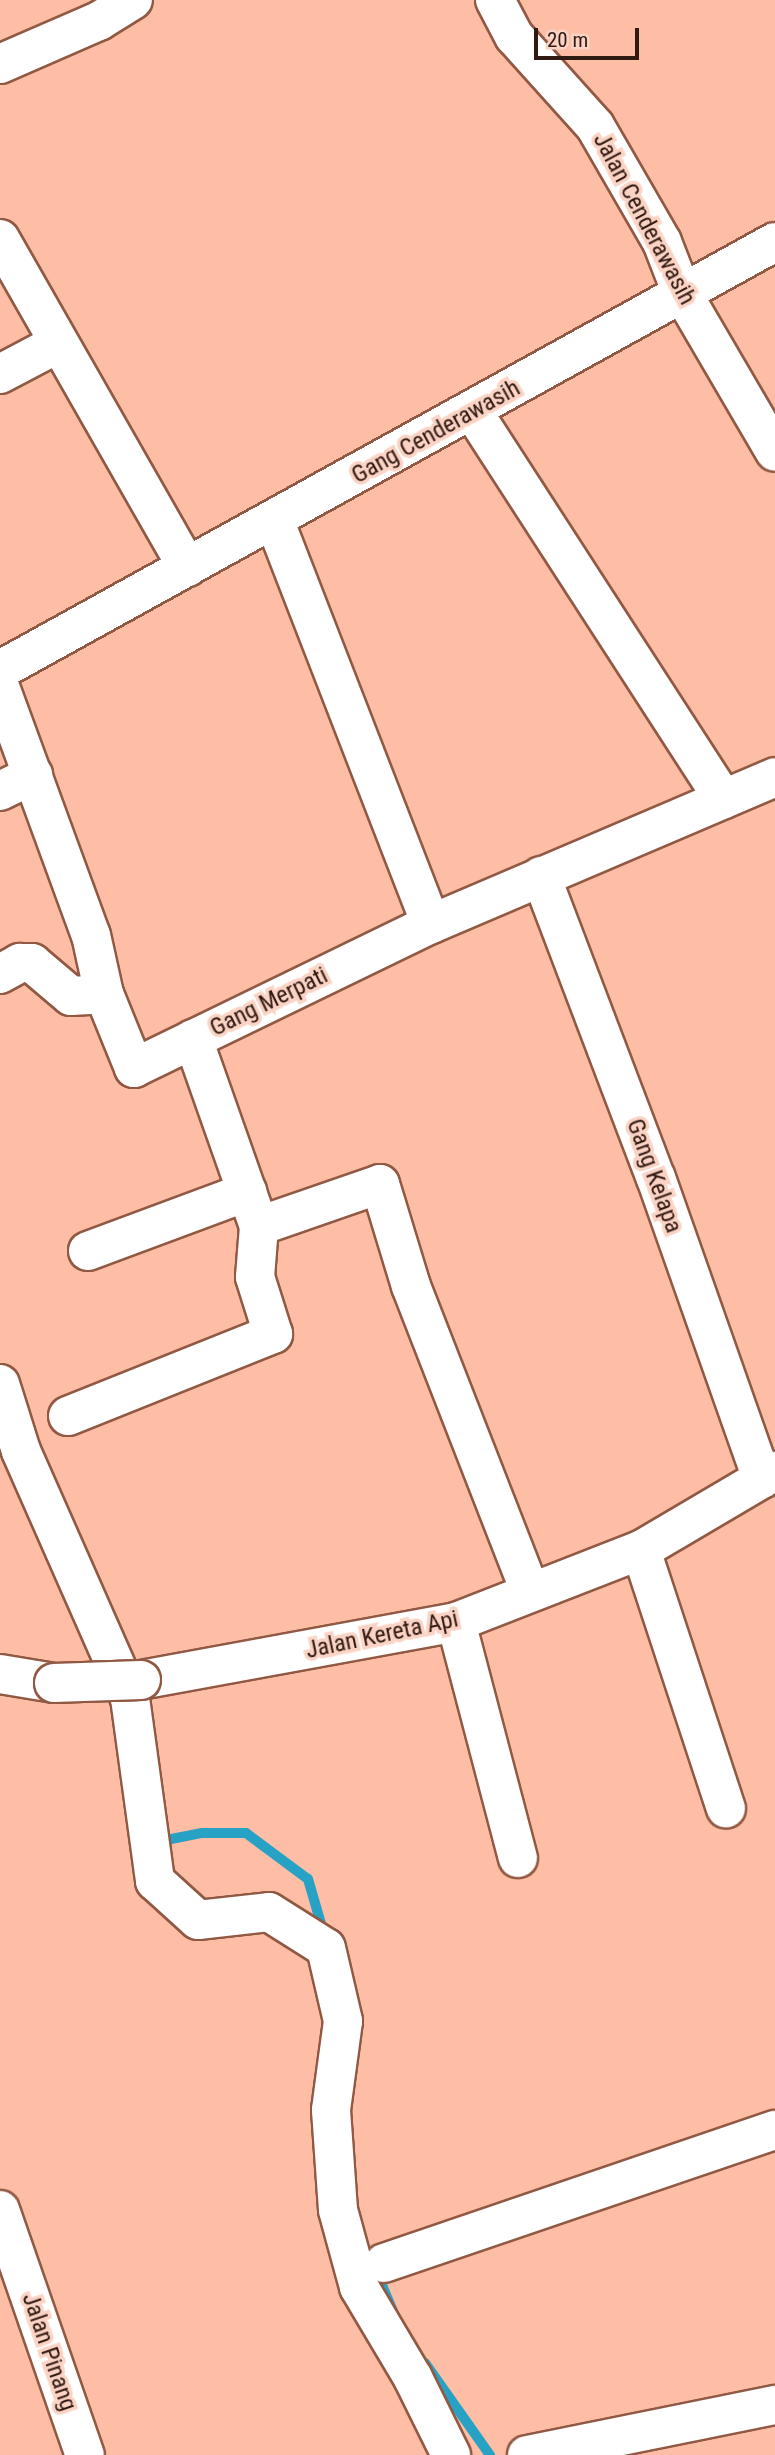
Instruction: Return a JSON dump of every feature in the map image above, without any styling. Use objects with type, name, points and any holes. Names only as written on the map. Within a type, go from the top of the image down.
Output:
[{"type":"street","points":[[0,64],[99,21],[133,0]]},
{"type":"street","name":"Jalan Cenderawasih","points":[[495,0],[514,36],[595,127],[662,242],[681,291],[775,452]]},
{"type":"street","name":"Gang Cenderawasih","points":[[0,670],[275,522],[473,412],[681,291],[775,242]]},
{"type":"street","points":[[2,249],[187,567]]},
{"type":"street","points":[[0,374],[57,344]]},
{"type":"street","points":[[473,412],[723,799]]},
{"type":"street","points":[[275,522],[431,923]]},
{"type":"street","name":"Gang Merpati","points":[[0,687],[16,783],[91,935],[104,994],[134,1068],[431,923],[775,777]]},
{"type":"street","name":"Gang Kelapa","points":[[541,876],[769,1475]]},
{"type":"street","points":[[0,974],[20,963],[32,963],[71,996],[104,994]]},
{"type":"street","points":[[68,1416],[273,1334],[255,1277],[253,1209],[193,1039]]},
{"type":"street","points":[[88,1251],[253,1209],[380,1184],[411,1286],[530,1592]]},
{"type":"street","points":[[0,1384],[21,1451],[130,1698],[155,1881],[198,1920],[269,1912],[326,1948],[343,2021],[331,2110],[338,2210],[359,2287],[413,2378],[451,2455]]},
{"type":"street","name":"Jalan Kereta Api","points":[[0,1674],[54,1683],[141,1680],[456,1622],[641,1550],[769,1475]]},
{"type":"street","points":[[641,1550],[726,1808]]},
{"type":"street","points":[[456,1622],[519,1858]]},
{"type":"street","points":[[384,2263],[775,2130]]},
{"type":"street","name":"Jalan Pinang","points":[[0,2210],[85,2455]]},
{"type":"street","points":[[540,2453],[775,2405]]},
{"type":"waterway","points":[[159,1833],[166,1840],[202,1833],[246,1833],[308,1879],[324,1934]]},
{"type":"waterway","points":[[376,2271],[393,2311]]},
{"type":"waterway","points":[[425,2363],[490,2455]]}]
